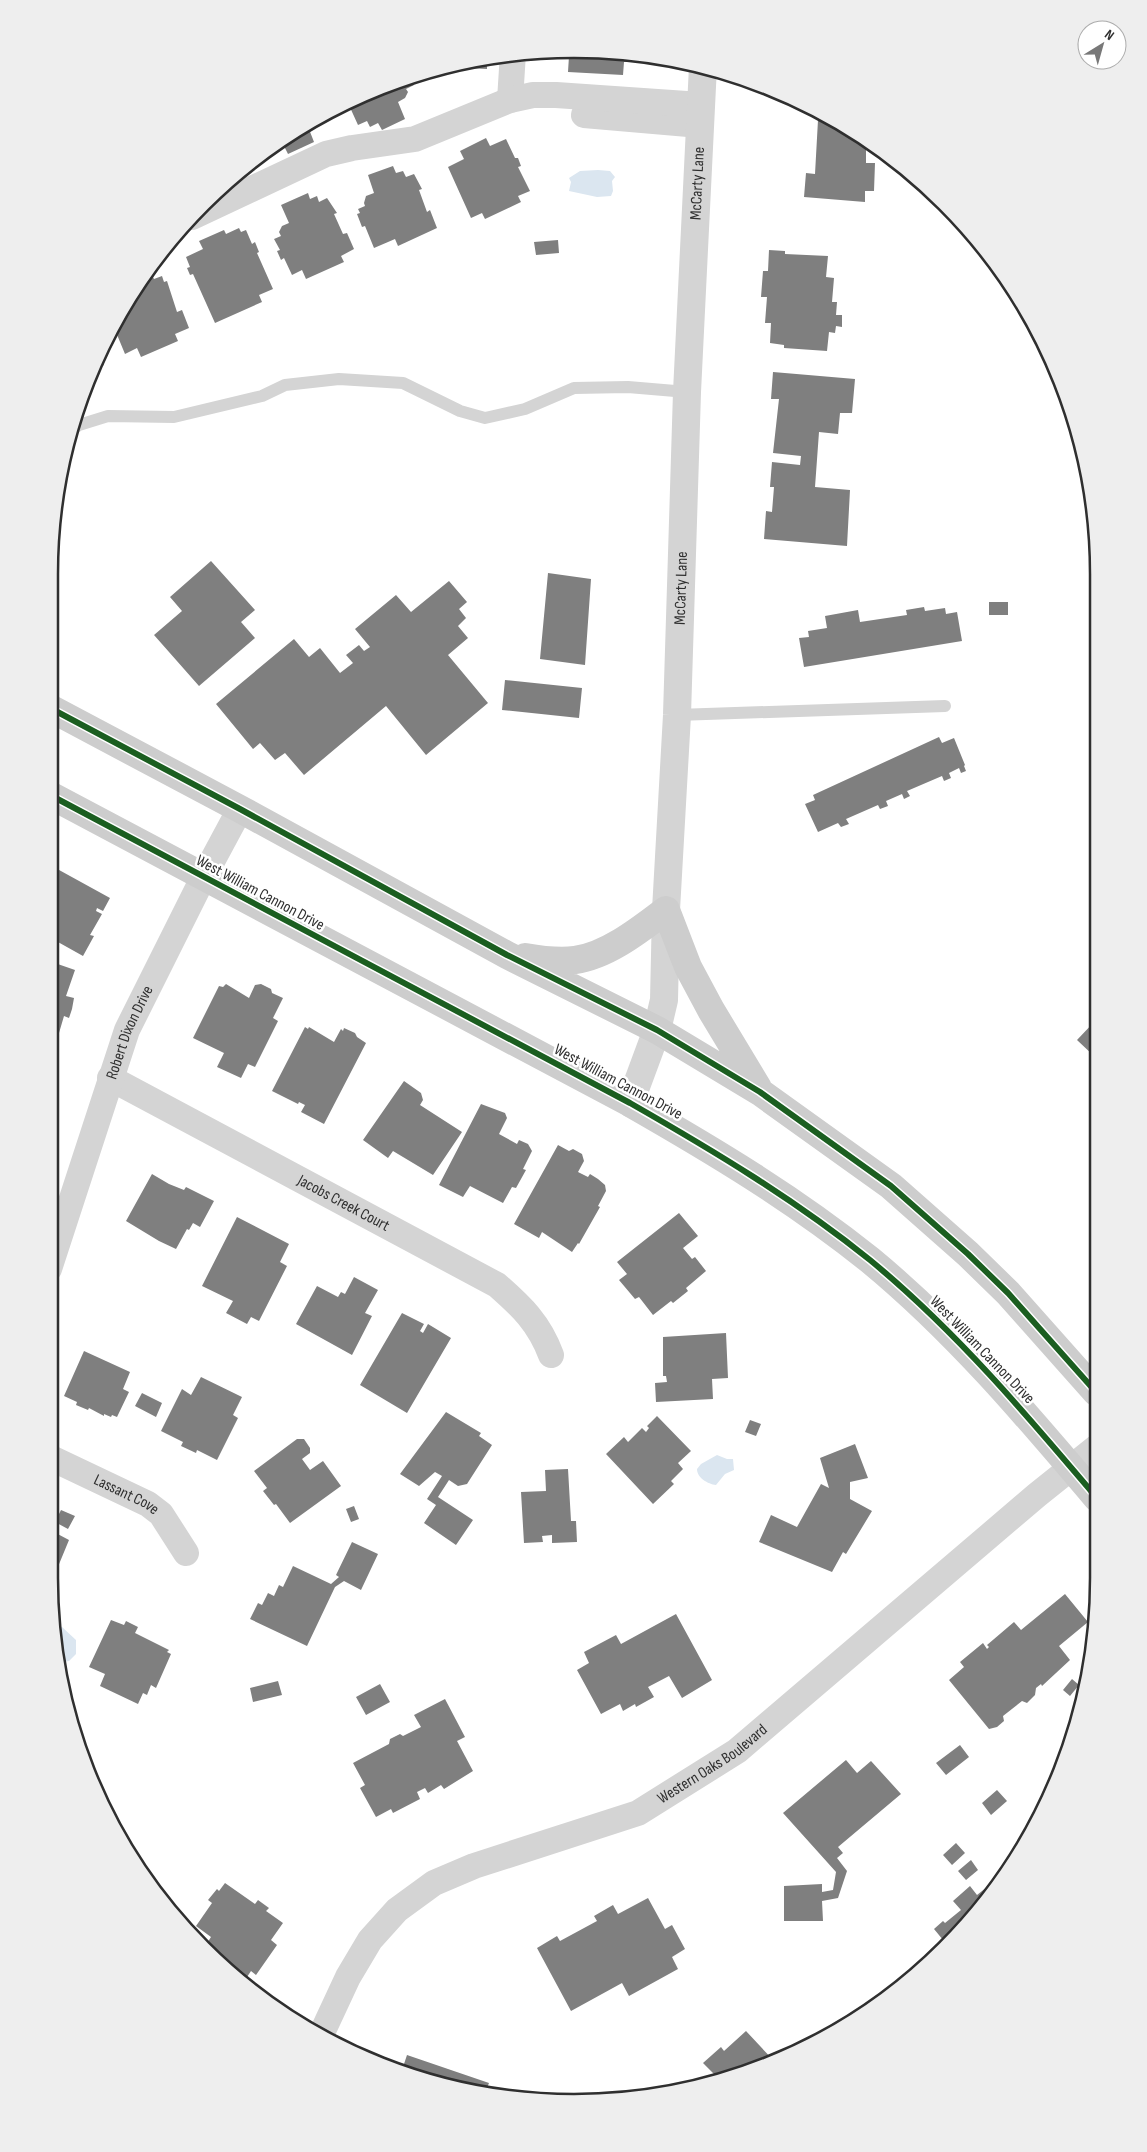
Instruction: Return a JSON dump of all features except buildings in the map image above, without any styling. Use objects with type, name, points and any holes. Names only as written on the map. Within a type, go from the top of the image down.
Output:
[{"type":"main road","points":[[58,712],[507,955],[657,1030],[760,1092],[891,1186],[968,1254],[1008,1293],[1090,1385]]},
{"type":"main road","name":"West William Cannon Drive","points":[[58,799],[630,1103],[720,1154],[796,1205],[869,1260],[939,1323],[994,1379],[1090,1490]]},
{"type":"main road","points":[[507,955],[551,961],[577,960],[630,937],[666,910],[688,967],[711,1010],[760,1092]]},
{"type":"street","points":[[510,100],[512,61]]},
{"type":"street","name":"McCarty Lane","points":[[630,1103],[657,1030],[664,1000],[666,910],[677,715],[687,392],[703,74]]},
{"type":"street","points":[[209,209],[326,154],[352,148],[415,139],[510,100],[567,114],[701,115]]},
{"type":"street","name":"Robert Dixon Drive","points":[[58,1241],[127,1030],[203,878],[240,809]]},
{"type":"street","name":"Jacobs Creek Court","points":[[110,1078],[497,1285],[524,1309],[543,1334],[551,1355]]},
{"type":"street","name":"Western Oaks Boulevard","points":[[323,2029],[348,1977],[370,1940],[397,1910],[434,1883],[474,1866],[638,1813],[698,1777],[737,1751],[1037,1495],[1090,1453]]},
{"type":"street","name":"Lassant Cove","points":[[58,1461],[148,1504],[161,1514],[186,1553]]},
{"type":"lane","points":[[80,425],[108,416],[174,417],[256,398],[285,385],[339,379],[403,383],[460,411],[484,418],[526,409],[574,388],[628,387],[687,392]]},
{"type":"lane","points":[[677,715],[945,706]]},
{"type":"shaded area","points":[[580,171],[610,171],[615,177],[612,181],[613,191],[611,196],[597,197],[569,191],[571,182],[569,178]]},
{"type":"shaded area","points":[[717,1455],[733,1459],[734,1470],[725,1474],[716,1485],[704,1480],[697,1472],[697,1469],[701,1464]]},
{"type":"shaded area","points":[[60,1626],[76,1640],[76,1654],[69,1661],[64,1662]]},
{"type":"cycle path","points":[[58,712],[507,955],[657,1030],[760,1092],[891,1186],[968,1254],[1008,1293],[1090,1385]]},
{"type":"cycle path","points":[[58,799],[630,1103],[783,1196],[870,1260],[931,1315],[989,1374],[1090,1490]]}]
